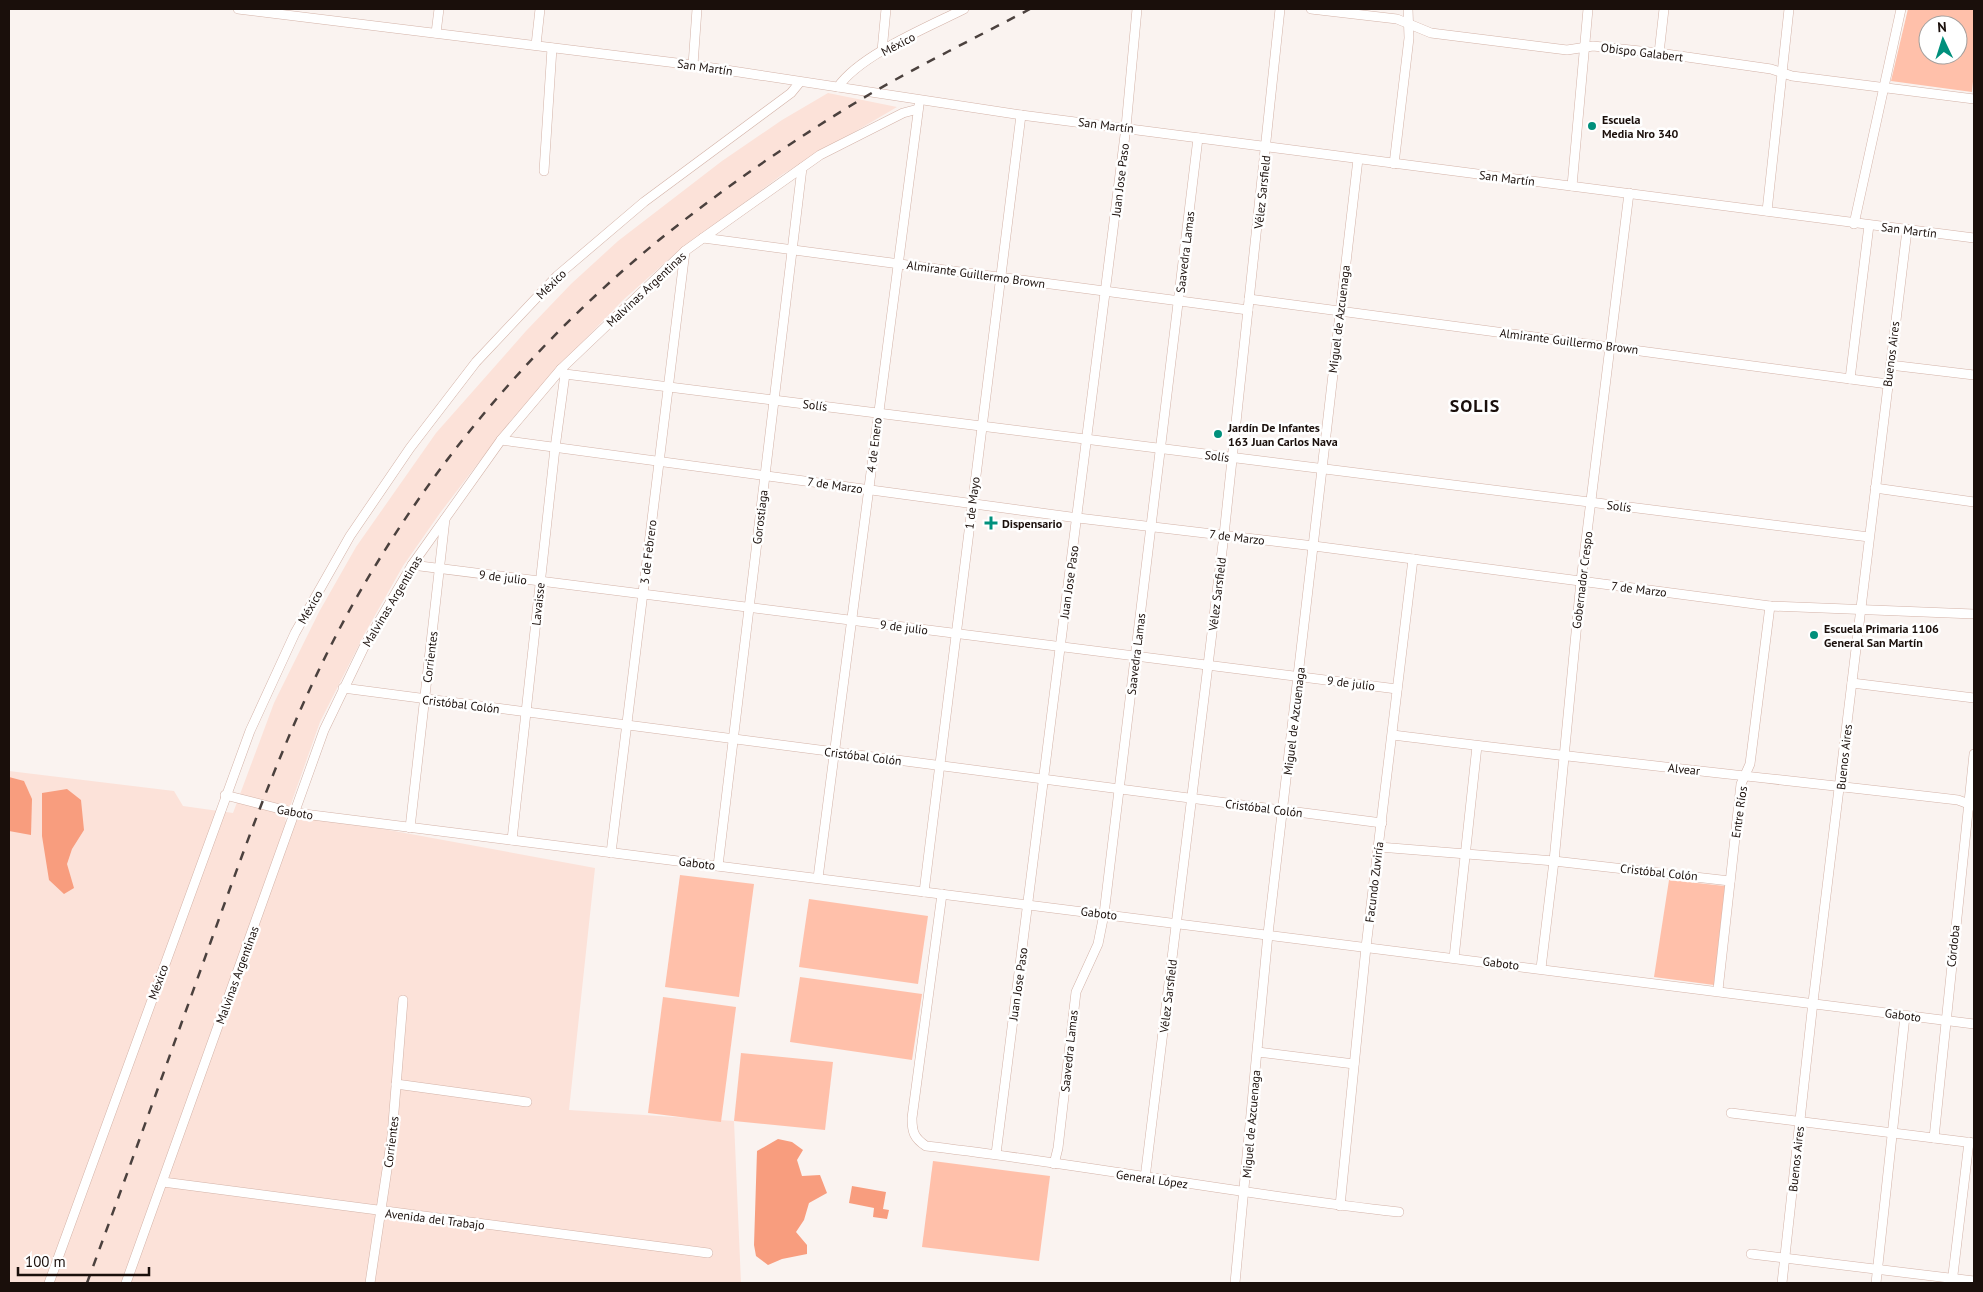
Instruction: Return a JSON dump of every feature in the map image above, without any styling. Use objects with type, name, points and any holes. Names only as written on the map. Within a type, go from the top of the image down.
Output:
[{"type":"street","name":"San Martín","points":[[238,9],[693,65],[838,87],[919,105],[1126,127],[1358,160],[1974,238]]},
{"type":"street","points":[[334,20],[336,9]]},
{"type":"street","points":[[436,33],[439,9]]},
{"type":"street","points":[[536,45],[540,9]]},
{"type":"street","points":[[693,65],[698,9]]},
{"type":"street","points":[[882,51],[886,9]]},
{"type":"street","name":"México","points":[[838,87],[845,77],[882,51],[964,9]]},
{"type":"street","name":"Juan Jose Paso","points":[[996,1154],[1106,291],[1126,127],[1137,9]]},
{"type":"street","name":"Vélez Sarsfield","points":[[1145,1178],[1224,535],[1267,146],[1280,9]]},
{"type":"street","name":"Obispo Galabert","points":[[1311,9],[1397,19],[1430,33],[1567,50],[1593,46],[1659,53],[1781,72],[1792,76],[1974,99]]},
{"type":"street","points":[[1394,164],[1409,38],[1408,9]]},
{"type":"street","points":[[1572,186],[1588,9]]},
{"type":"street","points":[[1659,53],[1664,9]]},
{"type":"street","points":[[1767,211],[1789,9]]},
{"type":"street","points":[[1854,224],[1901,9]]},
{"type":"street","points":[[544,171],[552,48]]},
{"type":"street","name":"México","points":[[49,1283],[225,795],[250,731],[295,633],[350,536],[410,448],[476,362],[557,276],[644,202],[791,93],[800,82]]},
{"type":"street","name":"Malvinas Argentinas","points":[[126,1283],[296,813],[316,752],[343,688],[364,647],[412,566],[445,516],[501,440],[563,371],[685,251],[820,155],[919,105]]},
{"type":"street","name":"4 de Enero","points":[[818,878],[919,105]]},
{"type":"street","name":"1 de Mayo","points":[[924,892],[955,633],[1022,115]]},
{"type":"street","name":"Saavedra Lamas","points":[[1054,1164],[1058,1148],[1076,992],[1098,944],[1104,914],[1121,789],[1198,138]]},
{"type":"street","name":"Miguel de Azcuenaga","points":[[1234,1283],[1245,1192],[1268,934],[1358,160]]},
{"type":"street","name":"Gorostiaga","points":[[718,866],[802,168]]},
{"type":"street","name":"Gobernador Crespo","points":[[1541,968],[1554,860],[1582,581],[1629,193]]},
{"type":"street","points":[[1850,379],[1869,225]]},
{"type":"street","name":"Buenos Aires","points":[[1782,1283],[1841,787],[1860,610],[1907,230]]},
{"type":"street","name":"Almirante Guillermo Brown","points":[[703,238],[1248,310]]},
{"type":"street","name":"3 de Febrero","points":[[611,853],[670,387],[685,251]]},
{"type":"street","name":"Almirante Guillermo Brown","points":[[1250,299],[1888,384]]},
{"type":"street","points":[[1890,365],[1974,375]]},
{"type":"street","name":"Solís","points":[[563,371],[670,387],[1869,538]]},
{"type":"street","name":"Lavaisse","points":[[512,840],[563,371]]},
{"type":"street","name":"7 de Marzo","points":[[501,440],[1078,518],[1314,546],[1770,606],[1974,614]]},
{"type":"street","points":[[1875,488],[1974,502]]},
{"type":"street","name":"Corrientes","points":[[410,828],[426,699],[445,516]]},
{"type":"street","name":"Facundo Zuviría","points":[[1340,1206],[1366,947],[1413,559]]},
{"type":"street","name":"9 de julio","points":[[412,566],[1397,689]]},
{"type":"street","name":"Entre Ríos","points":[[1718,990],[1741,784],[1750,764],[1770,606]]},
{"type":"street","points":[[1852,683],[1974,698]]},
{"type":"street","name":"Cristóbal Colón","points":[[343,688],[1382,823]]},
{"type":"street","name":"Alvear","points":[[1393,735],[1564,757],[1745,775],[1958,800],[1972,805]]},
{"type":"street","points":[[1454,958],[1478,746]]},
{"type":"street","name":"Córdoba","points":[[1934,1138],[1945,1020],[1972,805],[1974,754]]},
{"type":"street","name":"Gaboto","points":[[225,795],[296,813],[410,828],[1814,1002],[1974,1024]]},
{"type":"street","name":"Cristóbal Colón","points":[[1379,847],[1554,860],[1730,881]]},
{"type":"street","name":"General López","points":[[942,894],[912,1132],[916,1140],[926,1146],[996,1154],[1340,1206],[1399,1212]]},
{"type":"street","name":"Corrientes","points":[[370,1283],[392,1136],[403,1000]]},
{"type":"street","points":[[1876,1283],[1905,1016]]},
{"type":"street","points":[[1258,1052],[1354,1064]]},
{"type":"street","points":[[396,1084],[527,1102]]},
{"type":"street","points":[[1730,1113],[1972,1143],[1953,1281]]},
{"type":"street","name":"Avenida del Trabajo","points":[[163,1182],[708,1253]]},
{"type":"street","points":[[1751,1254],[1877,1269],[1953,1281],[1974,1281]]},
{"type":"shaded area","points":[[1908,9],[1974,9],[1972,92],[1891,81]]},
{"type":"shaded area","points":[[828,93],[897,107],[783,174],[677,252],[622,301],[512,419],[440,513],[403,566],[365,633],[320,722],[285,821],[292,822],[296,813],[595,868],[569,1110],[734,1121],[741,1283],[9,1283],[9,771],[174,791],[183,806],[233,813],[274,703],[319,612],[356,547],[436,433],[526,331],[571,284],[618,241],[722,161],[782,120]]},
{"type":"shaded area","points":[[9,777],[24,781],[32,799],[31,835],[9,831]]},
{"type":"shaded area","points":[[67,789],[81,800],[84,830],[72,849],[67,864],[74,888],[64,894],[49,880],[42,836],[42,793]]},
{"type":"shaded area","points":[[680,875],[754,884],[739,997],[665,987]]},
{"type":"shaded area","points":[[1669,880],[1725,886],[1714,985],[1654,977]]},
{"type":"shaded area","points":[[809,899],[928,916],[918,984],[799,967]]},
{"type":"shaded area","points":[[800,977],[922,994],[912,1060],[790,1042]]},
{"type":"shaded area","points":[[663,997],[736,1007],[721,1122],[648,1113]]},
{"type":"shaded area","points":[[741,1053],[833,1062],[825,1130],[734,1121]]},
{"type":"shaded area","points":[[778,1139],[792,1142],[803,1150],[797,1160],[802,1176],[820,1175],[827,1193],[809,1203],[804,1220],[796,1232],[807,1245],[807,1254],[782,1259],[768,1265],[756,1256],[754,1245],[757,1151]]},
{"type":"shaded area","points":[[933,1161],[1050,1176],[1039,1261],[922,1247]]},
{"type":"shaded area","points":[[852,1186],[886,1192],[883,1209],[889,1210],[887,1219],[873,1217],[874,1208],[849,1203]]},
{"type":"railway","points":[[87,1283],[284,747],[327,654],[351,608],[377,563],[437,474],[504,390],[541,350],[618,275],[684,220],[761,164],[842,111],[909,72],[1030,9]]},
{"type":"place","name":"Escuela Media Nro 340","points":[[1592,126]]},
{"type":"place","name":"Jardín De Infantes 163 Juan Carlos Nava","points":[[1218,434]]},
{"type":"place","name":"Dispensario","points":[[991,523]]},
{"type":"place","name":"Escuela Primaria 1106 General San Martín","points":[[1814,635]]},
{"type":"district","name":"SOLIS","points":[[1475,405]]}]
